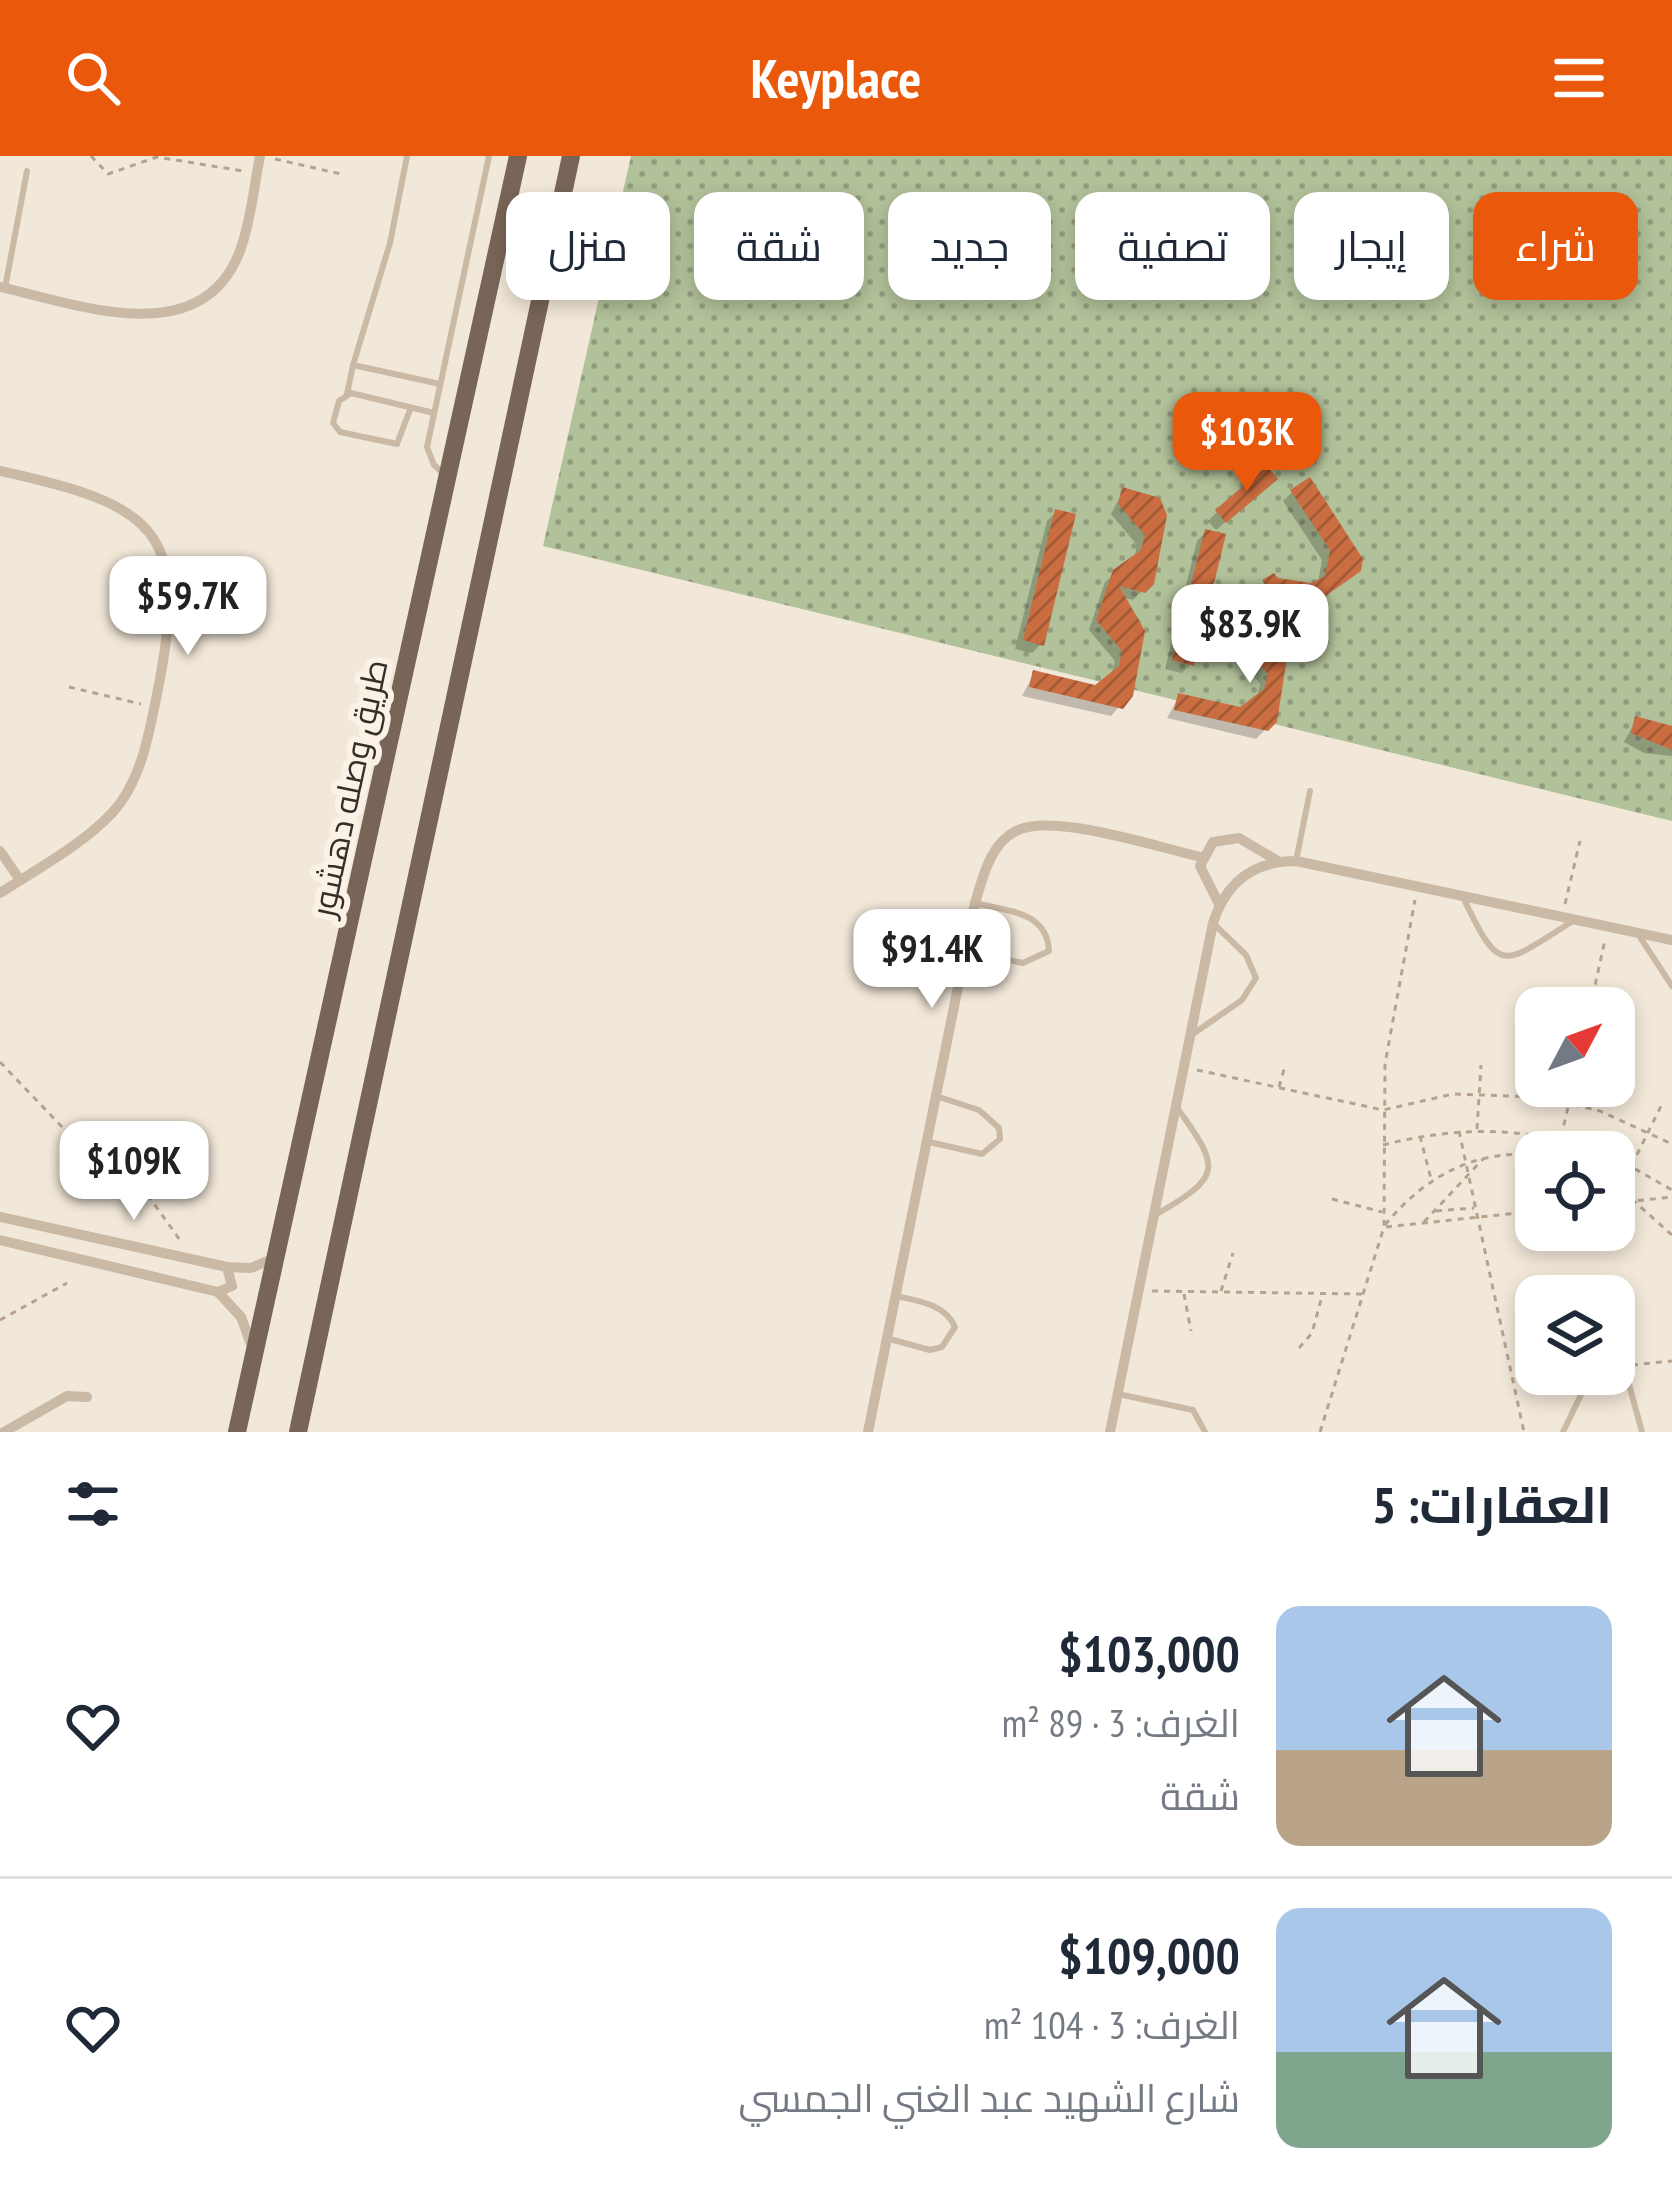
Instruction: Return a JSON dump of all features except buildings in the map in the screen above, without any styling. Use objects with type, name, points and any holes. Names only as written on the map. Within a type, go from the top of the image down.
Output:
[{"type":"main road","name":"طريق وصله دهشور","points":[[237,1432],[518,156]]},
{"type":"main road","points":[[298,1432],[571,156]]},
{"type":"street","points":[[3,288],[127,315],[183,309],[208,295],[241,249],[261,156]]},
{"type":"street","points":[[0,471],[98,494],[132,516],[150,536],[171,586],[172,613],[140,764],[114,812],[0,893]]},
{"type":"street","points":[[868,1432],[975,903],[988,862],[1004,840],[1032,826],[1063,827],[1202,856]]},
{"type":"street","points":[[1219,904],[1201,875],[1202,856],[1213,842],[1230,837],[1278,861]]},
{"type":"street","points":[[0,850],[20,880]]},
{"type":"street","points":[[1110,1432],[1213,923],[1219,904],[1243,874],[1278,861],[1296,861],[1672,940]]},
{"type":"street","points":[[0,1217],[227,1267],[262,1266],[278,1252]]},
{"type":"street","points":[[0,1240],[218,1292],[241,1317],[254,1354]]},
{"type":"street","points":[[218,1292],[232,1286],[227,1267]]},
{"type":"street","points":[[4,1432],[67,1396],[87,1397]]},
{"type":"lane","points":[[407,156],[390,243],[347,394],[339,400],[333,423],[340,432],[399,443],[411,407]]},
{"type":"lane","points":[[446,475],[428,456],[489,156]]},
{"type":"lane","points":[[3,288],[27,171]]},
{"type":"lane","points":[[352,365],[440,384]]},
{"type":"lane","points":[[347,394],[434,413]]},
{"type":"lane","points":[[1296,861],[1310,791]]},
{"type":"lane","points":[[1462,895],[1490,951],[1502,957],[1515,957],[1567,919]]},
{"type":"lane","points":[[968,952],[1023,963],[1048,951],[1045,932],[1034,918],[975,903]]},
{"type":"lane","points":[[1190,1036],[1242,1000],[1256,978],[1246,955],[1213,923]]},
{"type":"lane","points":[[1637,932],[1672,986]]},
{"type":"lane","points":[[929,1142],[982,1154],[1000,1139],[999,1129],[980,1110],[939,1097]]},
{"type":"lane","points":[[1154,1216],[1204,1185],[1211,1172],[1211,1158],[1176,1106]]},
{"type":"lane","points":[[886,1338],[930,1350],[942,1347],[955,1327],[950,1316],[934,1306],[896,1296]]},
{"type":"lane","points":[[1118,1394],[1193,1410],[1205,1432]]},
{"type":"lane","points":[[1563,1432],[1581,1395]]},
{"type":"lane","points":[[1632,1395],[1642,1432]]},
{"type":"path","points":[[91,156],[108,174],[143,159],[171,157],[256,173]]},
{"type":"path","points":[[261,156],[341,174]]},
{"type":"path","points":[[69,687],[154,707]]},
{"type":"path","points":[[1567,919],[1580,842]]},
{"type":"path","points":[[1320,1432],[1384,1227],[1383,1109],[1390,1019],[1418,886]]},
{"type":"path","points":[[1595,987],[1609,927]]},
{"type":"path","points":[[0,1062],[107,1174],[137,1180],[194,1260]]},
{"type":"path","points":[[1477,1131],[1481,1065]]},
{"type":"path","points":[[1279,1088],[1285,1066]]},
{"type":"path","points":[[1184,1067],[1383,1109],[1426,1097],[1479,1093],[1515,1097]]},
{"type":"path","points":[[1635,1160],[1661,1106]]},
{"type":"path","points":[[1580,1107],[1672,1144]]},
{"type":"path","points":[[1383,1146],[1459,1131],[1515,1135]]},
{"type":"path","points":[[1459,1131],[1525,1432]]},
{"type":"path","points":[[1420,1136],[1431,1181]]},
{"type":"path","points":[[1384,1227],[1431,1181],[1466,1163],[1515,1156]]},
{"type":"path","points":[[1423,1223],[1484,1158]]},
{"type":"path","points":[[1635,1168],[1672,1194]]},
{"type":"path","points":[[1635,1201],[1672,1194]]},
{"type":"path","points":[[1332,1199],[1383,1213]]},
{"type":"path","points":[[1635,1199],[1672,1235]]},
{"type":"path","points":[[1432,1211],[1476,1208]]},
{"type":"path","points":[[1384,1227],[1515,1213]]},
{"type":"path","points":[[1220,1293],[1233,1252]]},
{"type":"path","points":[[0,1321],[67,1283]]},
{"type":"path","points":[[1138,1291],[1363,1294]]},
{"type":"path","points":[[1183,1292],[1192,1331]]},
{"type":"path","points":[[1299,1348],[1312,1333],[1322,1294]]},
{"type":"path","points":[[1635,1365],[1672,1361]]},
{"type":"green space","points":[[631,156],[1672,156],[1672,821],[543,546],[599,300],[670,300],[670,192],[623,192]]}]
